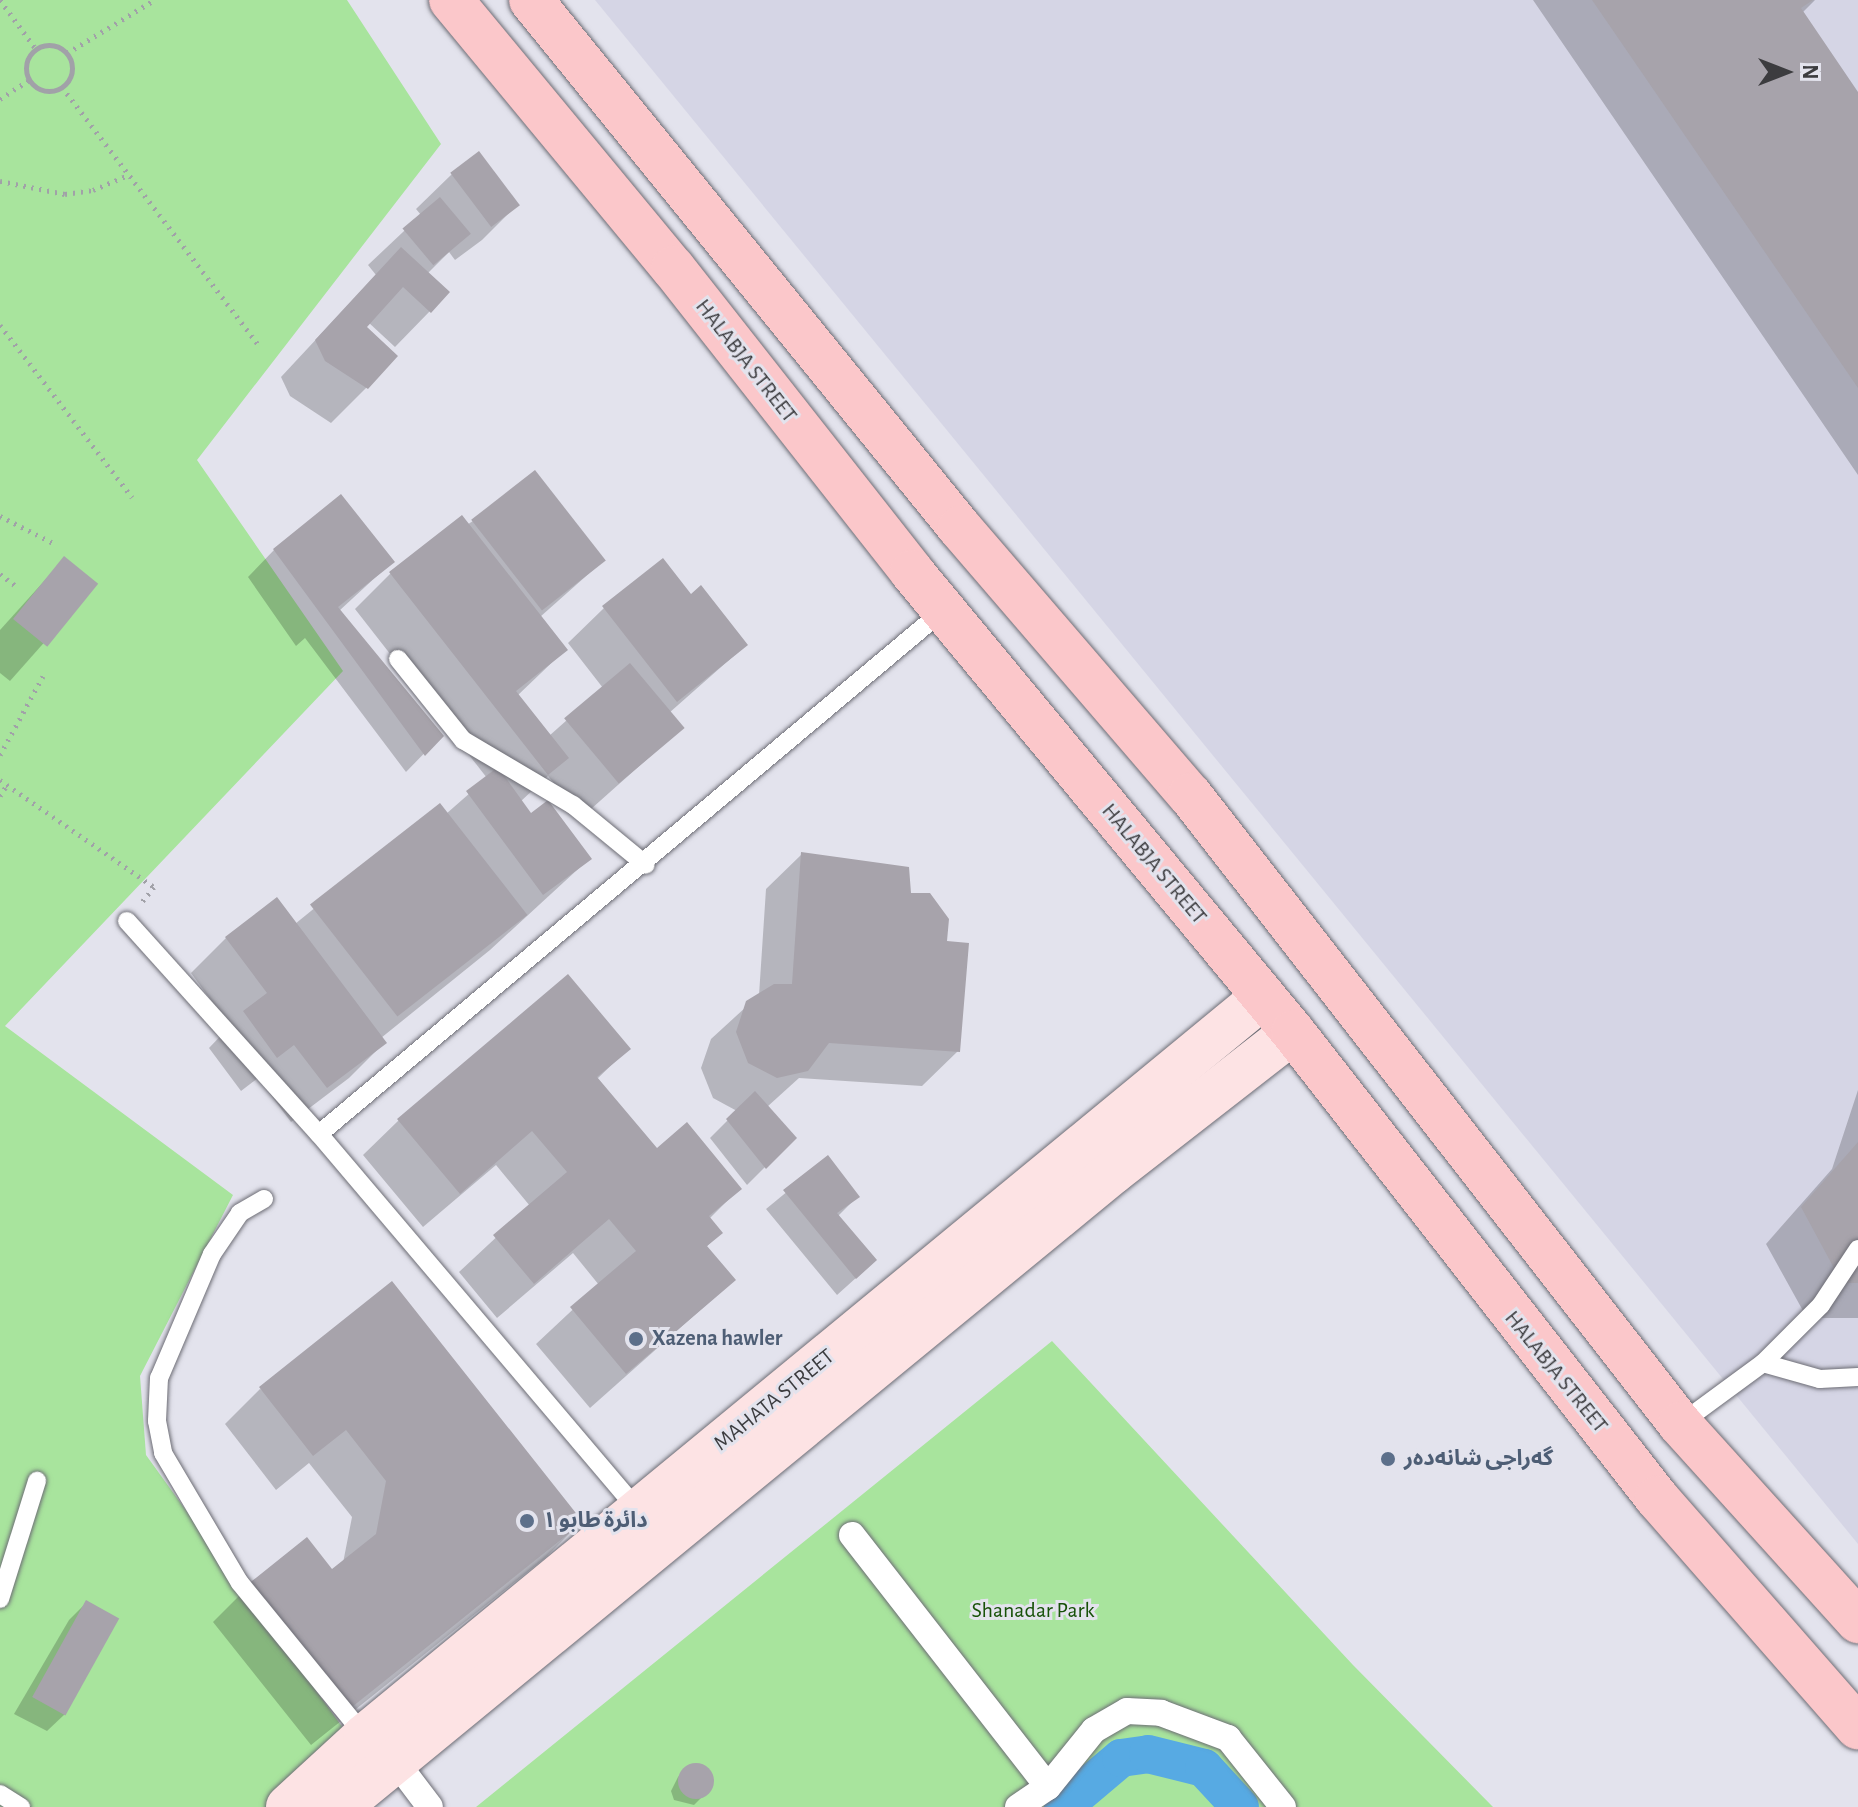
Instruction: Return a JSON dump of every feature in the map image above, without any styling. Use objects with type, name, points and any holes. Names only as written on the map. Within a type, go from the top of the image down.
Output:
[{"type":"main road","name":"HALABJA STREET","points":[[451,0],[1293,1032],[1657,1498],[1858,1728]]},
{"type":"main road","points":[[481,36],[524,0]]},
{"type":"main road","points":[[531,0],[995,567],[1190,795],[1692,1437],[1858,1621]]},
{"type":"main road","points":[[945,609],[995,567]]},
{"type":"main road","name":"MAHATA STREET","points":[[339,1807],[379,1747],[639,1511],[1263,997]]},
{"type":"main road","name":"MAHATA STREET","points":[[288,1807],[379,1747],[1293,1032]]},
{"type":"main road","points":[[1657,1498],[1692,1437]]},
{"type":"street","points":[[852,1535],[1048,1787]]},
{"type":"street","points":[[1018,1807],[1048,1787],[1094,1730],[1127,1711],[1161,1713],[1228,1738],[1283,1807]]},
{"type":"street","points":[[379,1747],[430,1807]]},
{"type":"lane","points":[[319,1134],[646,865],[945,609]]},
{"type":"lane","points":[[398,659],[463,740],[573,805],[646,865]]},
{"type":"lane","points":[[127,921],[319,1134],[639,1511]]},
{"type":"lane","points":[[264,1199],[240,1213],[212,1254],[159,1378],[157,1421],[163,1453],[240,1583],[379,1747]]},
{"type":"lane","points":[[1692,1437],[1821,1305],[1858,1249]]},
{"type":"lane","points":[[1763,1363],[1820,1379],[1858,1377]]},
{"type":"lane","points":[[0,1599],[37,1481]]},
{"type":"lane","points":[[0,1794],[21,1807]]},
{"type":"path","points":[[0,0],[36,49]]},
{"type":"path","points":[[67,53],[154,0]]},
{"type":"path","points":[[49,45],[67,53],[72,75],[62,87],[41,90],[29,80],[28,60],[36,49],[49,45]]},
{"type":"path","points":[[0,99],[29,80]]},
{"type":"path","points":[[62,87],[259,346]]},
{"type":"path","points":[[0,181],[65,194],[93,190],[129,175]]},
{"type":"path","points":[[0,325],[132,497]]},
{"type":"path","points":[[0,516],[53,543]]},
{"type":"path","points":[[0,574],[16,586]]},
{"type":"path","points":[[0,755],[43,676]]},
{"type":"path","points":[[0,780],[154,887],[127,921]]},
{"type":"path","points":[[0,796],[7,785]]},
{"type":"shaded area","points":[[595,0],[1858,0],[1858,1544]]},
{"type":"green space","points":[[0,0],[347,0],[441,144],[197,460],[343,671],[5,1026],[233,1195],[140,1376],[146,1455],[343,1728],[266,1807],[0,1807]]},
{"type":"green space","name":"Shanadar Park","points":[[1052,1341],[1353,1665],[1493,1807],[476,1807]]},
{"type":"building","points":[[1592,0],[1813,0],[1801,8],[1858,92],[1858,388]]},
{"type":"building","points":[[479,151],[520,205],[491,227],[450,173]]},
{"type":"building","points":[[440,197],[471,234],[433,265],[402,228]]},
{"type":"building","points":[[401,247],[450,292],[431,313],[403,287],[367,327],[398,356],[368,389],[325,361],[315,340]]},
{"type":"building","points":[[535,470],[606,561],[542,610],[471,520]]},
{"type":"building","points":[[341,494],[395,562],[338,607],[444,736],[425,756],[273,549]]},
{"type":"building","points":[[462,515],[568,650],[516,691],[569,758],[548,775],[389,572]]},
{"type":"building","points":[[64,556],[98,584],[47,647],[13,619]]},
{"type":"building","points":[[663,558],[691,594],[701,585],[748,645],[677,702],[602,606]]},
{"type":"building","points":[[630,663],[685,728],[619,783],[564,718]]},
{"type":"building","points":[[498,767],[531,813],[548,800],[592,859],[543,895],[466,791]]},
{"type":"building","points":[[440,803],[527,915],[397,1016],[310,905]]},
{"type":"building","points":[[801,852],[909,867],[911,893],[930,893],[949,919],[947,941],[969,943],[960,1052],[829,1043],[808,1071],[777,1078],[748,1063],[736,1032],[746,1001],[774,984],[792,984]]},
{"type":"building","points":[[277,897],[387,1043],[327,1088],[294,1045],[277,1058],[243,1011],[267,993],[225,937]]},
{"type":"building","points":[[568,974],[631,1049],[597,1077],[657,1148],[687,1122],[742,1189],[709,1216],[723,1233],[707,1246],[736,1280],[626,1374],[570,1307],[636,1251],[609,1219],[534,1284],[493,1235],[567,1172],[532,1131],[460,1194],[397,1119]]},
{"type":"building","points":[[755,1091],[797,1138],[766,1169],[726,1119]]},
{"type":"building","points":[[1858,1142],[1858,1283],[1842,1283],[1801,1207]]},
{"type":"building","points":[[828,1155],[860,1197],[837,1213],[877,1260],[856,1279],[783,1190]]},
{"type":"building","points":[[392,1281],[583,1522],[347,1711],[247,1585],[307,1537],[332,1569],[376,1534],[386,1481],[346,1430],[313,1456],[259,1387]]},
{"type":"building","points":[[86,1600],[119,1618],[65,1716],[32,1697]]},
{"type":"building","points":[[696,1763],[709,1768],[714,1781],[709,1794],[696,1799],[683,1794],[678,1781],[683,1768]]},
{"type":"waterway","points":[[1063,1807],[1121,1758],[1148,1754],[1204,1768],[1240,1807]]},
{"type":"place","name":"Xazena hawler","points":[[636,1339]]},
{"type":"place","name":"گەراجی شانەدەر","points":[[1388,1459]]},
{"type":"place","name":"دائرة طابو ١","points":[[527,1521]]}]
